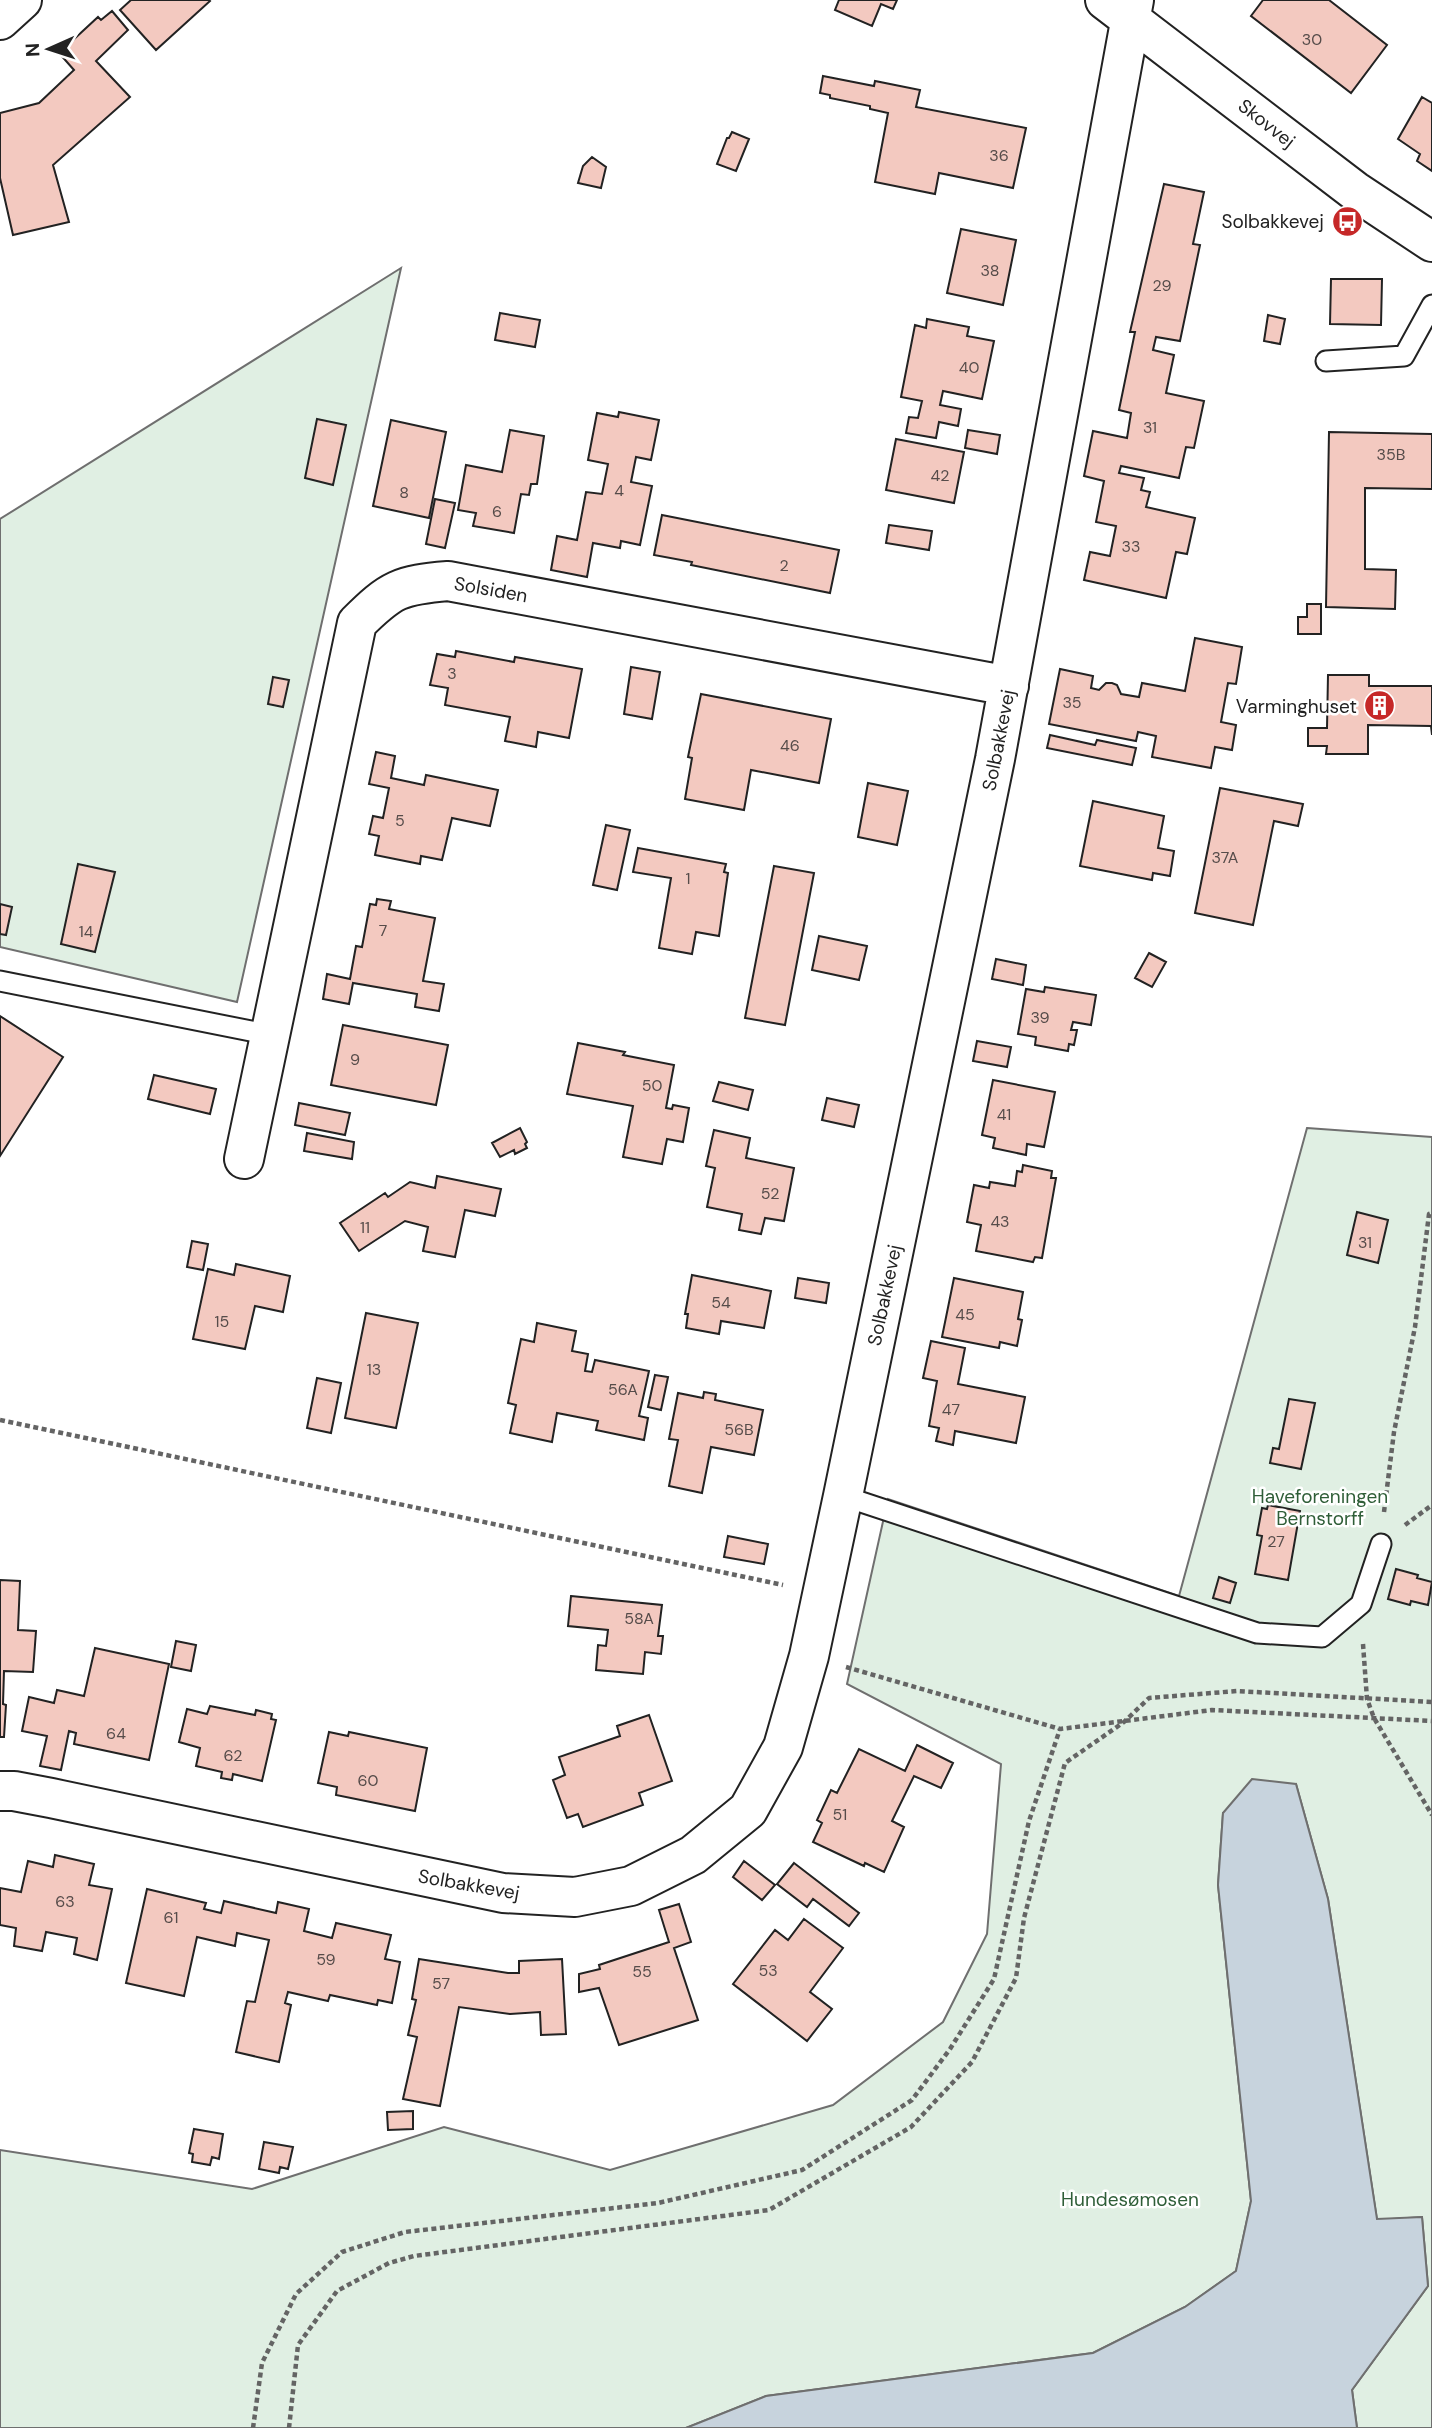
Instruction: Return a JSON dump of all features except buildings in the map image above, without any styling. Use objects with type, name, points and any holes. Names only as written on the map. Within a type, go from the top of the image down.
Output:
[{"type":"street","points":[[0,20],[22,0]]},
{"type":"street","name":"Skovvej","points":[[1123,6],[1355,191],[1432,242]]},
{"type":"street","name":"Solbakkevej","points":[[0,1791],[51,1798],[503,1894],[575,1897],[631,1886],[693,1855],[748,1810],[783,1747],[808,1657],[843,1496],[1009,686],[1123,6]]},
{"type":"street","name":"Solsiden","points":[[244,1159],[357,623],[385,596],[416,583],[448,581],[1009,686]]},
{"type":"lane","points":[[1326,361],[1404,356],[1432,304]]},
{"type":"lane","points":[[0,981],[271,1035]]},
{"type":"lane","points":[[843,1496],[1257,1633],[1322,1637],[1361,1604],[1381,1544]]},
{"type":"path","points":[[1381,1544],[1394,1432],[1415,1327],[1429,1214],[1432,1213]]},
{"type":"path","points":[[0,1420],[821,1594]]},
{"type":"path","points":[[1361,1604],[1367,1699],[1374,1718],[1432,1815]]},
{"type":"path","points":[[808,1657],[1060,1729],[1212,1710],[1432,1721]]},
{"type":"path","points":[[289,2428],[298,2345],[337,2291],[389,2263],[414,2256],[769,2210],[911,2127],[972,2062],[1016,1978],[1024,1918],[1065,1763],[1124,1722],[1149,1698],[1237,1691],[1432,1702]]},
{"type":"path","points":[[253,2428],[262,2363],[296,2294],[342,2252],[405,2232],[659,2203],[803,2170],[912,2099],[950,2049],[994,1979],[1029,1821],[1060,1729]]},
{"type":"green space","points":[[401,268],[237,1002],[0,947],[0,519]]},
{"type":"green space","points":[[1307,1128],[1432,1137],[1432,2428],[1357,2428],[1352,2390],[1428,2286],[1422,2217],[1377,2220],[1328,1899],[1296,1784],[1223,1813],[1218,1885],[1251,2201],[1236,2271],[1185,2307],[1093,2353],[766,2396],[686,2428],[0,2428],[0,2150],[252,2189],[444,2127],[610,2170],[833,2105],[943,2022],[987,1934],[1001,1764],[847,1684],[888,1499],[1179,1596]]},
{"type":"shaded area","points":[[1252,1779],[1296,1784],[1328,1899],[1377,2219],[1422,2217],[1428,2286],[1352,2390],[1357,2428],[686,2428],[766,2396],[1093,2353],[1185,2307],[1236,2271],[1251,2201],[1218,1885],[1223,1813]]},
{"type":"place","name":"Solbakkevej","points":[[1347,221]]},
{"type":"place","name":"Varminghuset","points":[[1380,706]]},
{"type":"park label","name":"Haveforeningen Bernstorff","points":[[1320,1507]]},
{"type":"park label","name":"Hundesømosen","points":[[1130,2199]]}]
